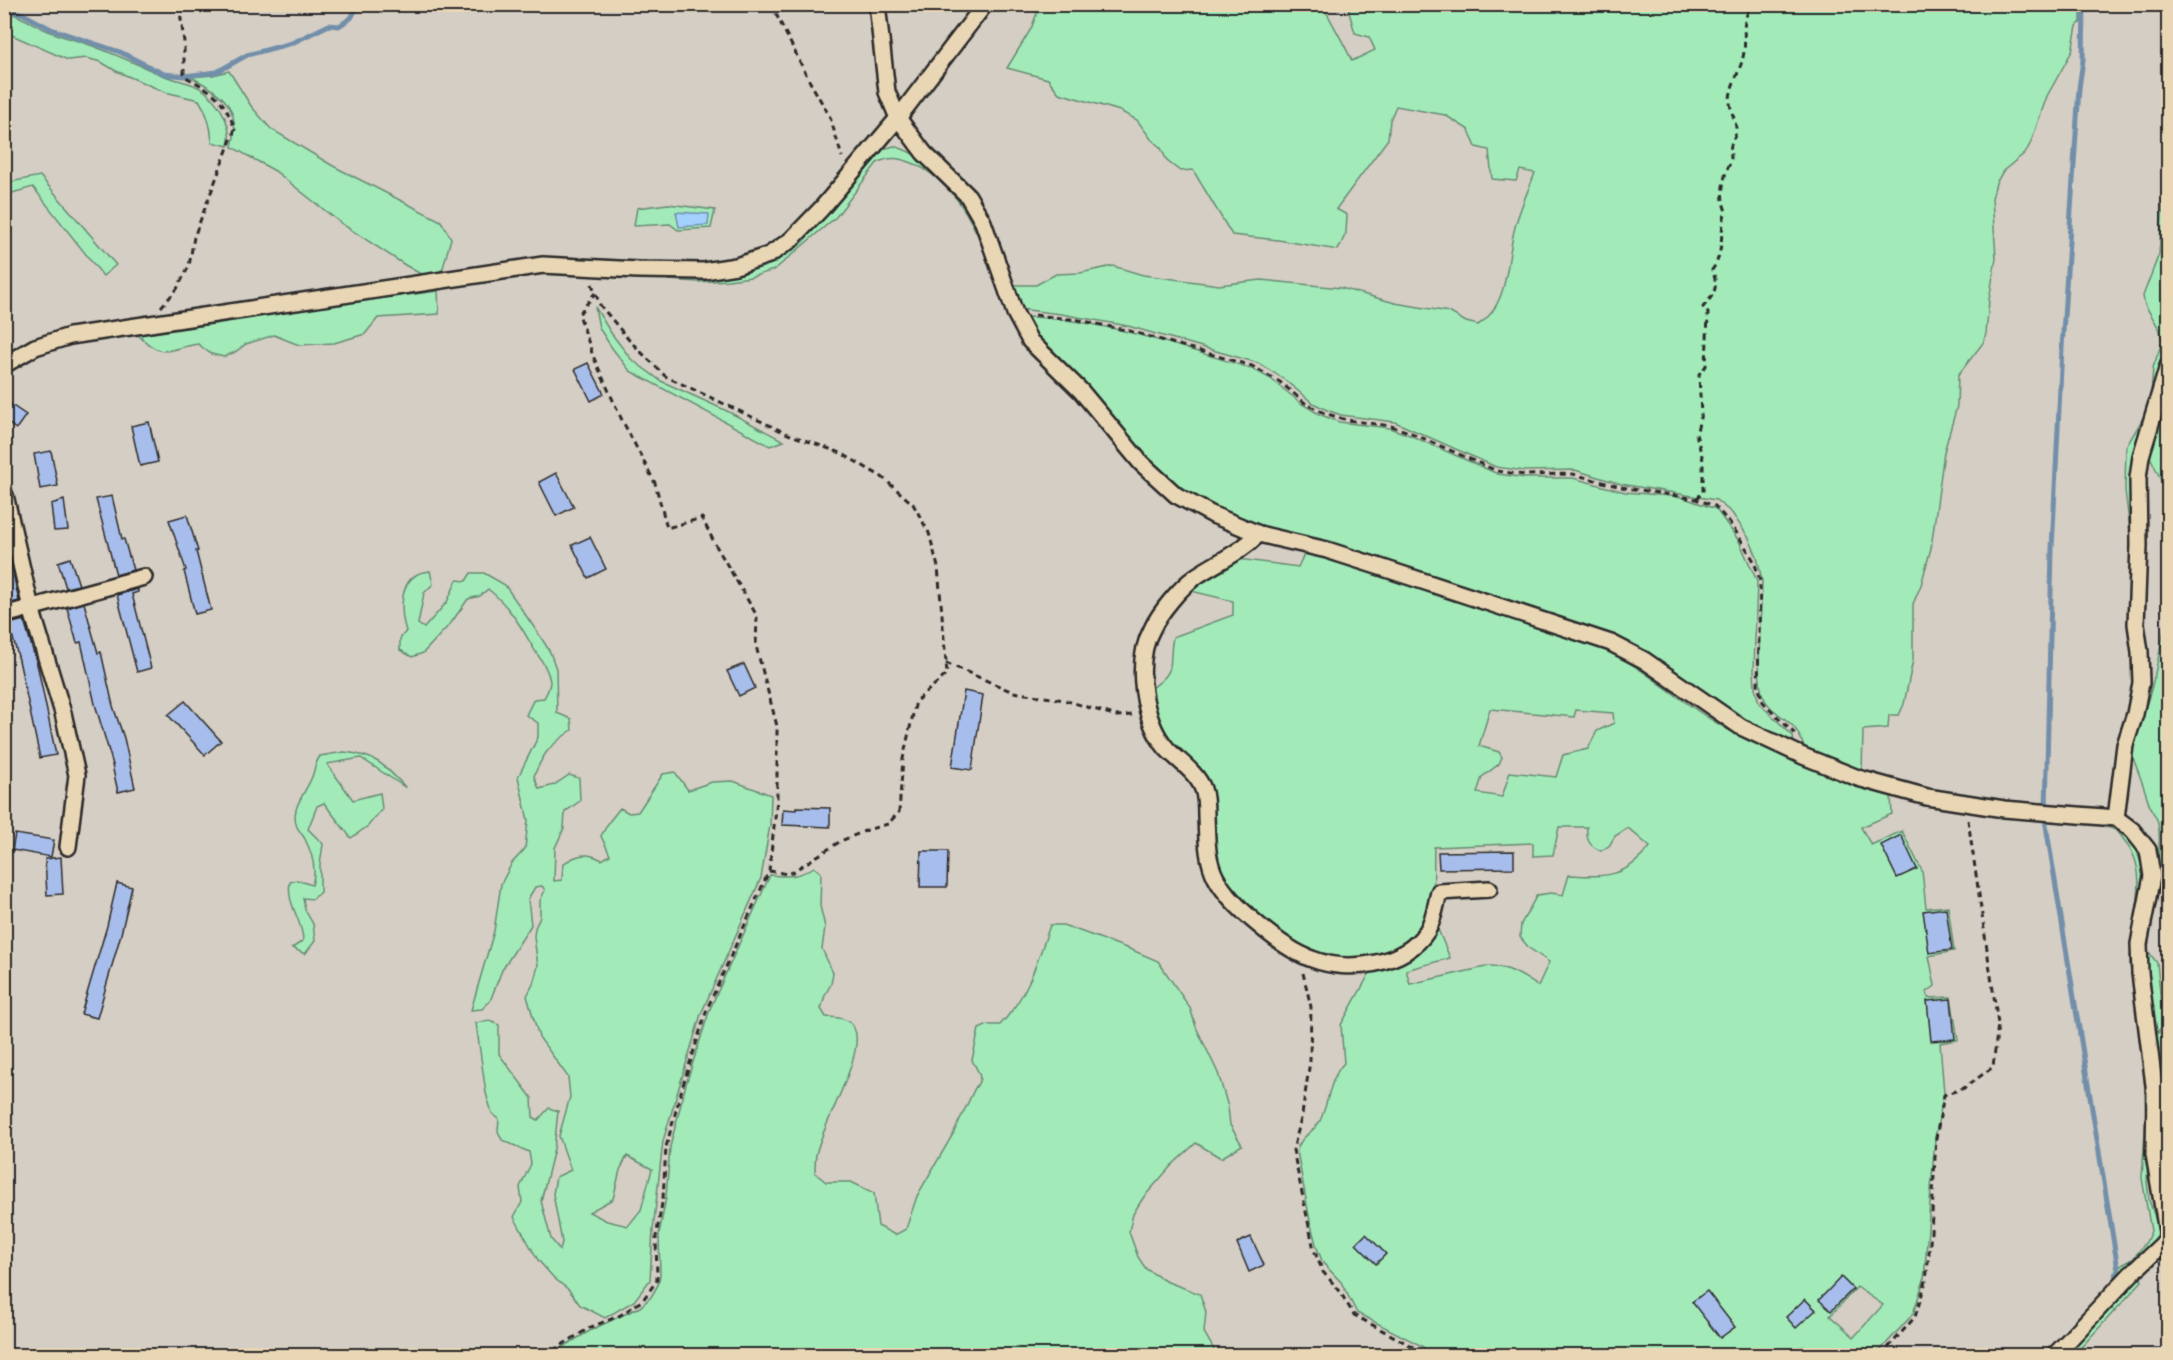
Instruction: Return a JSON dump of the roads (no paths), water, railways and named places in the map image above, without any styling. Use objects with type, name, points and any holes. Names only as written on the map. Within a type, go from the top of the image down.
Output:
[{"type":"street","points":[[877,4],[887,92],[898,118],[924,153],[968,196],[983,222],[1015,313],[1030,340],[1081,391],[1141,463],[1176,495],[1213,515],[1259,534],[1327,550],[1611,643],[1644,660],[1741,727],[1803,756],[1858,778],[1927,797],[2064,815],[2116,818],[2132,830],[2148,850],[2152,876],[2139,944],[2140,973],[2155,1093],[2154,1154],[2169,1239],[2131,1274],[2054,1356]]},
{"type":"street","points":[[4,364],[35,347],[70,336],[543,265],[704,271],[736,266],[769,255],[791,240],[848,177],[898,118],[985,4]]},
{"type":"street","points":[[2116,818],[2125,745],[2135,714],[2140,683],[2136,614],[2140,456],[2169,366]]},
{"type":"street","points":[[5,495],[31,608],[63,713],[77,775],[68,847]]},
{"type":"street","points":[[1259,534],[1239,552],[1194,578],[1174,598],[1151,629],[1143,655],[1143,681],[1148,714],[1165,747],[1193,774],[1203,789],[1210,863],[1217,880],[1252,920],[1300,953],[1311,959],[1334,965],[1355,965],[1395,957],[1413,945],[1427,931],[1439,892],[1489,889]]},
{"type":"street","points":[[4,615],[144,577]]},
{"type":"water","points":[[676,212],[709,214],[708,225],[679,227]]},
{"type":"waterway","points":[[4,9],[23,14],[51,29],[120,52],[164,74],[184,76],[217,72],[247,55],[292,43],[329,25],[339,26],[351,18],[359,4]]},
{"type":"waterway","points":[[2046,810],[2052,549],[2062,348],[2079,88],[2083,60],[2084,4]]},
{"type":"waterway","points":[[2045,819],[2118,1269],[2113,1285]]}]
